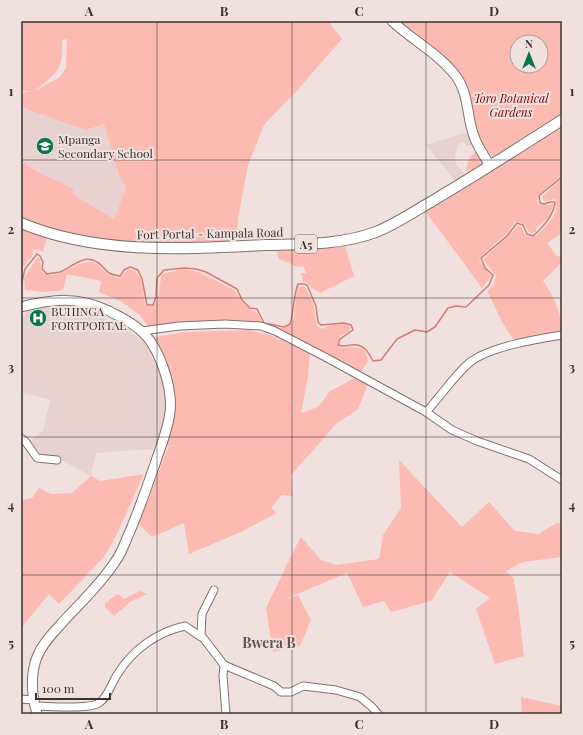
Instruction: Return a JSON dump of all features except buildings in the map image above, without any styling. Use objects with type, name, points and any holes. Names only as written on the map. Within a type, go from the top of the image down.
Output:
[{"type":"highway","name":"Fort Portal - Kampala Road","points":[[21,223],[68,238],[120,246],[148,248],[252,246],[347,240],[376,232],[399,221],[562,120]]},
{"type":"main road","points":[[392,21],[435,55],[456,75],[467,98],[471,126],[475,139],[490,166]]},
{"type":"main road","points":[[21,307],[66,300],[87,302],[127,319],[142,331],[152,343],[157,353],[168,382],[170,411],[137,517],[116,561],[100,583],[45,642],[36,658],[32,676],[34,704]]},
{"type":"street","points":[[142,331],[179,326],[225,324],[261,326],[275,331],[327,358],[426,412],[452,430],[477,441],[529,459],[562,480]]},
{"type":"street","points":[[426,412],[469,364],[479,356],[500,348],[562,335]]},
{"type":"street","points":[[21,438],[25,441],[37,458],[57,460]]},
{"type":"street","points":[[201,637],[202,614],[214,590]]},
{"type":"street","points":[[21,700],[34,704],[93,706],[100,703],[110,690],[117,675],[131,656],[158,635],[185,626],[201,637],[224,665],[274,686],[281,692],[291,692],[303,686],[336,690],[360,697],[378,714]]},
{"type":"street","points":[[224,665],[223,676],[226,714]]},
{"type":"shaded area","points":[[21,105],[31,111],[86,130],[104,124],[119,175],[126,188],[114,219],[21,161]]},
{"type":"shaded area","points":[[464,133],[469,133],[472,142],[471,145],[466,146],[465,143],[461,142],[457,146],[455,159],[456,165],[464,173],[462,178],[456,182],[426,145]]},
{"type":"shaded area","points":[[61,303],[98,315],[144,340],[152,350],[159,365],[168,399],[167,415],[159,439],[153,449],[96,453],[91,476],[59,459],[39,456],[29,441],[43,430],[50,401],[48,399],[21,393],[21,321],[25,313],[34,307]]},
{"type":"green space","points":[[21,21],[328,21],[342,39],[264,125],[248,165],[238,218],[236,243],[139,242],[96,239],[21,219],[21,161],[45,176],[73,189],[73,194],[114,219],[126,188],[119,175],[104,124],[86,130],[31,111],[21,105],[21,93],[33,91],[21,91]],"holes":[[[67,39],[66,68],[60,77],[35,91],[57,70],[62,59],[62,40]]]},
{"type":"green space","name":"Toro Botanical Gardens","points":[[397,21],[562,21],[562,118],[501,154],[494,156],[487,152],[478,137],[468,88],[457,73]]},
{"type":"green space","points":[[562,126],[562,173],[552,184],[538,195],[537,204],[553,204],[549,217],[536,228],[536,232],[532,233],[528,231],[522,223],[515,222],[508,232],[479,258],[491,276],[482,288],[426,212]]},
{"type":"green space","points":[[476,152],[483,163],[468,171],[466,170],[469,160]]},
{"type":"green space","points":[[562,178],[562,233],[547,243],[556,255],[562,258],[562,262],[543,281],[551,292],[557,306],[561,319],[562,333],[515,340],[510,335],[503,323],[487,291],[494,285],[496,276],[484,259],[518,226],[521,226],[523,231],[528,236],[532,237],[535,237],[543,229],[554,216],[557,205],[556,199],[544,201],[542,197]]},
{"type":"green space","points":[[21,228],[47,238],[43,252],[38,249],[33,250],[32,257],[26,262],[26,265],[21,266]]},
{"type":"green space","points":[[345,246],[354,276],[320,293],[312,288],[307,282],[303,282],[301,273],[306,273],[303,266],[298,267],[279,259],[276,249],[316,249]]},
{"type":"green space","points":[[37,258],[40,259],[41,272],[53,275],[77,265],[89,262],[95,263],[113,277],[119,278],[128,270],[136,271],[141,279],[145,306],[154,304],[157,300],[162,274],[183,269],[199,272],[234,290],[243,303],[258,314],[262,324],[277,328],[286,327],[293,321],[296,303],[295,299],[298,287],[302,286],[305,287],[313,302],[317,326],[323,329],[331,325],[347,324],[350,327],[350,331],[340,336],[337,346],[341,348],[363,348],[368,361],[360,373],[294,339],[248,325],[149,328],[140,315],[120,301],[99,292],[101,281],[67,274],[63,290],[44,292],[25,290],[24,278]]},
{"type":"green space","points":[[249,330],[270,335],[310,353],[308,377],[301,413],[318,407],[330,391],[353,378],[368,384],[358,409],[337,423],[291,475],[293,496],[282,495],[271,508],[277,513],[241,532],[189,554],[184,523],[152,537],[137,522],[149,498],[168,447],[174,445],[161,448],[170,426],[175,395],[170,378],[151,338],[183,332]]},
{"type":"green space","points":[[399,460],[462,527],[489,502],[515,531],[538,534],[557,523],[562,524],[562,557],[523,562],[506,571],[514,579],[524,656],[495,664],[476,609],[490,598],[450,572],[431,601],[391,612],[384,601],[363,607],[347,573],[283,600],[298,595],[311,620],[300,646],[273,652],[266,608],[300,538],[301,537],[321,560],[337,565],[379,559],[383,535],[401,508]]},
{"type":"green space","points":[[144,474],[116,536],[104,557],[59,604],[49,594],[21,628],[21,500],[32,498],[39,488],[51,494],[72,493],[91,476],[100,481]]},
{"type":"green space","points":[[140,591],[147,594],[130,602],[114,616],[105,607],[105,603],[118,594],[124,599]]},
{"type":"green space","points":[[521,697],[562,706],[562,714],[522,714]]},
{"type":"waterway","points":[[21,286],[25,269],[37,254],[43,262],[42,269],[47,274],[60,272],[82,260],[87,259],[97,262],[109,273],[115,275],[120,276],[124,270],[130,267],[138,270],[142,279],[147,305],[153,305],[156,297],[157,278],[164,270],[185,268],[196,269],[206,272],[237,289],[242,300],[250,308],[257,309],[264,323],[284,327],[290,324],[298,284],[304,284],[307,285],[316,306],[318,322],[321,325],[344,323],[351,325],[353,330],[340,339],[338,345],[359,345],[365,348],[373,361],[381,360],[397,339],[415,330],[427,332],[435,327],[448,308],[456,306],[466,307],[489,285],[493,275],[485,268],[481,258],[507,236],[517,223],[523,225],[527,234],[533,236],[540,229],[550,216],[555,202],[544,204],[540,203],[539,196],[562,176]]},
{"type":"place","name":"Mpanga Secondary School","points":[[45,146]]},
{"type":"place","name":"BUHINGA FORTPORTAL","points":[[38,318]]},
{"type":"district","name":"Bwera B","points":[[269,642]]}]
